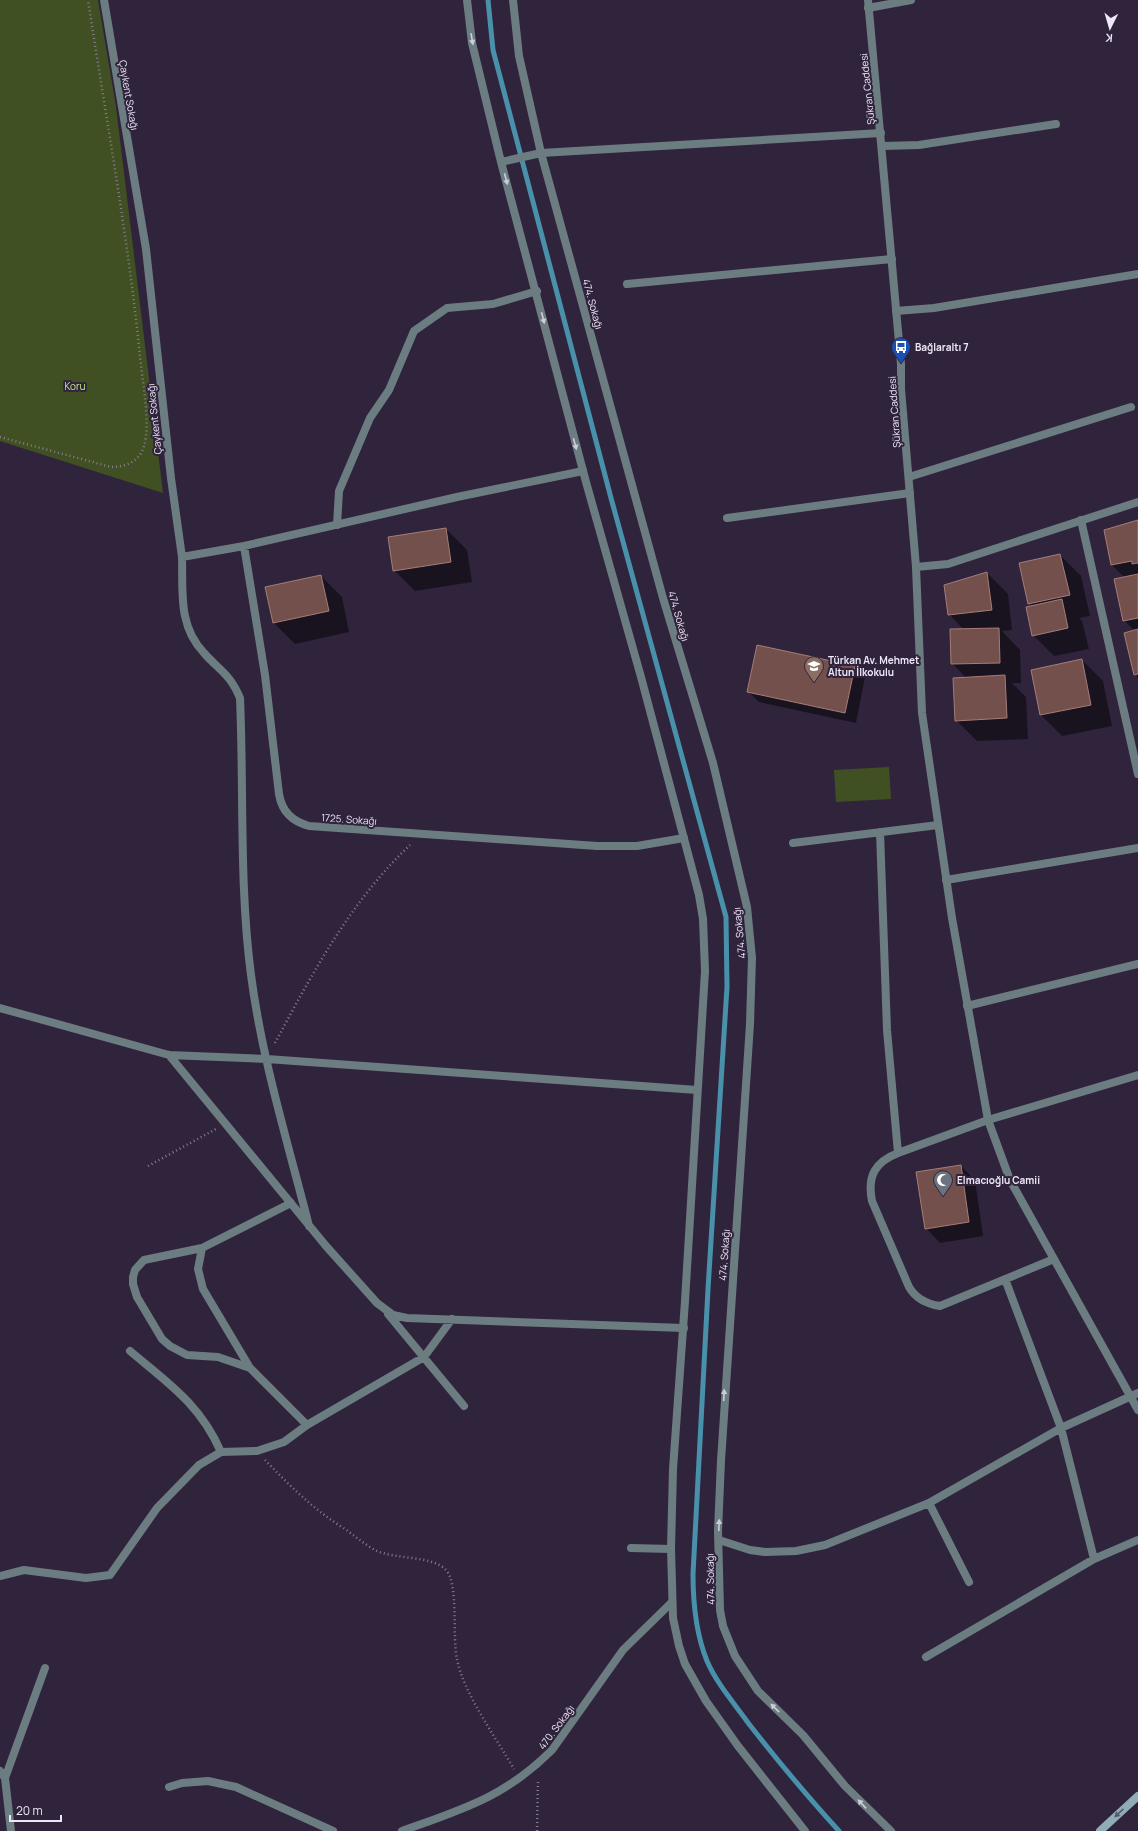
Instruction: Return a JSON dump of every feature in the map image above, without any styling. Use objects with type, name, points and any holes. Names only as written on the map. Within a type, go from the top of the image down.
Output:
[{"type":"main road","points":[[1100,1831],[1138,1796]]},
{"type":"street","name":"Çaykent Sokağı","points":[[104,0],[146,249],[169,462],[182,558],[184,620],[196,644],[228,676],[240,698],[246,928],[253,989],[267,1059],[309,1226]]},
{"type":"street","points":[[468,0],[472,44],[501,162],[583,471],[641,677],[684,838],[698,895],[705,943],[705,978],[697,1090],[684,1328],[673,1469],[671,1603],[679,1646],[688,1670],[706,1701],[738,1746],[805,1831]]},
{"type":"street","name":"474. Sokağı","points":[[513,0],[518,56],[541,153],[663,598],[713,763],[750,923],[752,958],[750,1016],[724,1392],[719,1540],[720,1610],[723,1626],[735,1656],[758,1691],[803,1735],[845,1786],[891,1831]]},
{"type":"street","points":[[868,4],[911,0]]},
{"type":"street","name":"Şükran Caddesi","points":[[868,4],[892,259],[916,567],[922,713],[946,880],[988,1120],[1010,1180],[1054,1259],[1134,1395],[1138,1410]]},
{"type":"street","points":[[882,146],[919,145],[1056,124]]},
{"type":"street","points":[[501,162],[541,153],[881,133]]},
{"type":"street","points":[[627,284],[892,259]]},
{"type":"street","points":[[896,311],[934,308],[1138,274]]},
{"type":"street","points":[[337,525],[339,491],[370,418],[389,390],[414,331],[447,308],[493,304],[536,291]]},
{"type":"street","points":[[909,477],[1131,407]]},
{"type":"street","points":[[182,558],[244,546],[457,497],[583,471]]},
{"type":"street","points":[[727,518],[910,493]]},
{"type":"street","points":[[916,567],[948,564],[1138,502]]},
{"type":"street","points":[[1081,520],[1138,774]]},
{"type":"street","name":"1725. Sokağı","points":[[244,546],[265,675],[279,794],[283,808],[294,820],[309,826],[617,846],[661,843],[684,838]]},
{"type":"street","points":[[793,842],[938,825]]},
{"type":"street","points":[[880,832],[887,1030],[898,1153]]},
{"type":"street","points":[[946,880],[1138,848]]},
{"type":"street","points":[[967,1006],[1138,964]]},
{"type":"street","points":[[0,1008],[169,1054],[267,1059],[697,1090]]},
{"type":"street","points":[[169,1054],[309,1226],[385,1310],[464,1406]]},
{"type":"street","points":[[1054,1259],[940,1306],[923,1302],[913,1293],[870,1194],[871,1179],[878,1164],[884,1158],[988,1120],[1138,1075]]},
{"type":"street","points":[[250,1368],[218,1357],[187,1355],[170,1346],[162,1339],[134,1291],[133,1277],[135,1270],[144,1260],[202,1248],[291,1203]]},
{"type":"street","points":[[202,1248],[198,1269],[203,1289],[250,1368],[307,1425]]},
{"type":"street","points":[[1004,1279],[1061,1428],[1094,1559]]},
{"type":"street","points":[[385,1310],[400,1317],[684,1328]]},
{"type":"street","points":[[0,1576],[24,1570],[82,1578],[110,1575],[157,1508],[199,1465],[220,1452],[257,1451],[284,1442],[307,1425],[424,1357],[452,1319]]},
{"type":"street","points":[[130,1351],[185,1397],[195,1408],[213,1436],[220,1452]]},
{"type":"street","points":[[719,1540],[750,1550],[780,1553],[825,1545],[929,1503],[1061,1428],[1134,1395]]},
{"type":"street","points":[[929,1503],[969,1582]]},
{"type":"street","points":[[926,1657],[1094,1559],[1138,1540]]},
{"type":"street","points":[[631,1548],[671,1549]]},
{"type":"street","name":"470. Sokağı","points":[[402,1831],[477,1804],[499,1793],[520,1779],[539,1763],[552,1750],[623,1650],[671,1603]]},
{"type":"street","points":[[11,1831],[3,1774],[45,1668]]},
{"type":"street","points":[[169,1787],[208,1781],[236,1787],[333,1831]]},
{"type":"path","points":[[0,437],[111,467],[127,465],[134,460],[140,455],[145,440],[146,420],[135,306],[88,0]]},
{"type":"path","points":[[267,1059],[314,971],[344,922],[378,878],[422,834]]},
{"type":"path","points":[[148,1166],[226,1124]]},
{"type":"path","points":[[257,1451],[313,1507],[370,1548],[394,1557],[434,1562],[447,1571],[453,1585],[456,1659],[463,1680],[520,1779]]},
{"type":"path","points":[[537,1831],[539,1763]]},
{"type":"green space","name":"Koru","points":[[0,0],[98,0],[116,107],[163,493],[0,441]]},
{"type":"green space","points":[[889,767],[891,799],[836,802],[834,770]]},
{"type":"building","points":[[1138,520],[1138,563],[1132,564],[1132,561],[1111,565],[1104,530]]},
{"type":"building","points":[[446,528],[451,562],[393,571],[388,537]]},
{"type":"building","points":[[1060,554],[1070,595],[1028,604],[1019,563]]},
{"type":"building","points":[[987,572],[992,610],[948,615],[944,585]]},
{"type":"building","points":[[1138,574],[1138,618],[1123,621],[1114,579]]},
{"type":"building","points":[[321,575],[329,611],[273,623],[265,587]]},
{"type":"building","points":[[1062,599],[1068,628],[1032,636],[1026,607]]},
{"type":"building","points":[[999,628],[1000,663],[951,664],[950,629]]},
{"type":"building","points":[[1138,629],[1138,674],[1134,675],[1124,633]]},
{"type":"building","points":[[757,645],[855,666],[845,713],[747,692]]},
{"type":"building","points":[[1082,659],[1091,705],[1040,715],[1031,670]]},
{"type":"building","points":[[1005,675],[1007,718],[955,721],[953,678]]},
{"type":"building","name":"Elmacıoğlu Camii","points":[[961,1165],[969,1222],[925,1229],[916,1172]]},
{"type":"waterway","points":[[488,0],[493,50],[611,498],[726,917],[727,987],[708,1289],[693,1574],[695,1607],[700,1640],[707,1661],[726,1693],[782,1765],[839,1831]]},
{"type":"place","name":"Bağlaraltı 7","points":[[901,364]]},
{"type":"place","name":"Türkan Av. Mehmet Altun İlkokulu","points":[[814,683]]},
{"type":"place","name":"Elmacıoğlu Camii","points":[[943,1197]]}]
